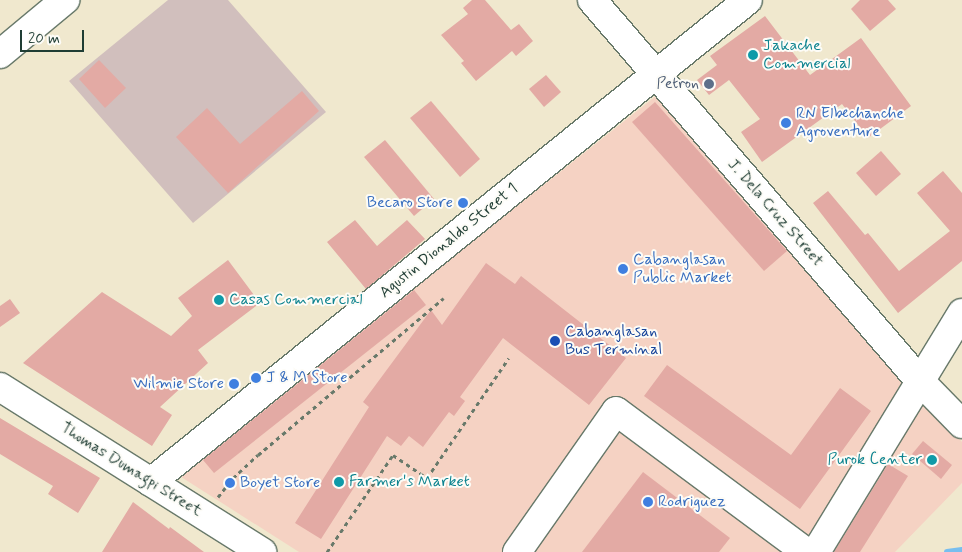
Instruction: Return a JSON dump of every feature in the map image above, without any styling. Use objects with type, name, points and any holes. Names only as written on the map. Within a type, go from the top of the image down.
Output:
[{"type":"street","points":[[0,54],[65,0]]},
{"type":"street","name":"J. Dela Cruz Street","points":[[592,0],[920,381],[962,424]]},
{"type":"street","name":"Agustin Dionaldo Street 1","points":[[151,482],[748,0]]},
{"type":"street","points":[[816,552],[962,313]]},
{"type":"street","name":"Thomas Dumagpi Street","points":[[0,387],[262,552]]},
{"type":"street","points":[[517,552],[616,411],[806,552]]},
{"type":"path","points":[[204,515],[222,490],[244,468],[444,298]]},
{"type":"path","points":[[327,552],[393,455],[427,478],[509,358]]},
{"type":"shaded area","points":[[168,0],[228,0],[326,112],[193,223],[69,81]]},
{"type":"shaded area","name":"Cabanglasan Public Market","points":[[656,96],[962,442],[962,483],[895,552],[299,552],[178,475]]},
{"type":"building","points":[[472,0],[485,0],[511,30],[519,24],[533,41],[516,56],[512,51],[476,81],[461,63],[464,61],[441,35],[468,14],[463,8]]},
{"type":"building","points":[[860,0],[888,0],[896,9],[870,31],[851,9]]},
{"type":"building","points":[[765,16],[810,75],[861,38],[911,106],[868,138],[842,104],[762,162],[741,132],[760,119],[729,80],[709,95],[697,80],[717,65],[710,56]]},
{"type":"building","points":[[99,60],[126,88],[105,108],[79,79]]},
{"type":"building","points":[[546,75],[561,92],[544,107],[529,89]]},
{"type":"building","points":[[302,91],[319,111],[228,193],[176,137],[207,108],[240,144]]},
{"type":"building","points":[[431,101],[480,159],[460,177],[410,118]]},
{"type":"building","points":[[655,102],[787,251],[764,271],[632,122]]},
{"type":"building","points":[[385,140],[434,199],[414,216],[364,157]]},
{"type":"building","points":[[881,151],[901,174],[876,196],[856,173]]},
{"type":"building","points":[[943,171],[962,193],[962,261],[898,313],[813,203],[828,191],[865,235],[868,233],[899,271],[950,231],[917,193]]},
{"type":"building","points":[[355,220],[377,246],[407,220],[425,239],[366,289],[327,242]]},
{"type":"building","points":[[228,260],[260,303],[198,350],[208,363],[160,407],[172,415],[152,446],[23,363],[102,292],[171,336],[192,316],[178,298]]},
{"type":"building","points":[[486,263],[515,284],[521,276],[626,358],[589,405],[503,338],[460,397],[465,401],[454,416],[449,412],[423,447],[409,436],[401,446],[387,436],[321,539],[295,523],[369,407],[363,402],[431,310],[442,325]]},
{"type":"building","points":[[414,290],[426,305],[214,473],[203,460]]},
{"type":"building","points":[[10,299],[20,313],[0,327],[0,306]]},
{"type":"building","points":[[667,365],[791,455],[840,388],[871,411],[800,509],[644,396]]},
{"type":"building","points":[[0,418],[100,478],[78,513],[48,494],[53,486],[0,454]]},
{"type":"building","name":"Purok Center","points":[[923,441],[952,465],[941,479],[912,454]]},
{"type":"building","points":[[888,464],[908,476],[860,552],[834,552]]},
{"type":"building","points":[[643,472],[730,538],[719,552],[582,552]]},
{"type":"building","points":[[133,502],[169,529],[170,527],[204,552],[102,552]]},
{"type":"waterway","points":[[947,552],[962,550]]},
{"type":"place","name":"Jakache Commercial","points":[[753,55]]},
{"type":"place","name":"Petron","points":[[709,84]]},
{"type":"place","name":"RN Elbechanche Agroventure","points":[[786,123]]},
{"type":"place","name":"Becaro Store","points":[[463,203]]},
{"type":"place","name":"Cabanglasan Public Market","points":[[623,269]]},
{"type":"place","name":"Casas Commercial","points":[[219,300]]},
{"type":"place","name":"Cabanglasan Bus Terminal","points":[[555,341]]},
{"type":"place","name":"J & M Store","points":[[256,378]]},
{"type":"place","name":"Wilmie Store","points":[[234,384]]},
{"type":"place","name":"Purok Center","points":[[932,460]]},
{"type":"place","name":"Farmer's Market","points":[[339,482]]},
{"type":"place","name":"Boyet Store","points":[[230,483]]},
{"type":"place","name":"Rodriguez","points":[[648,502]]}]
